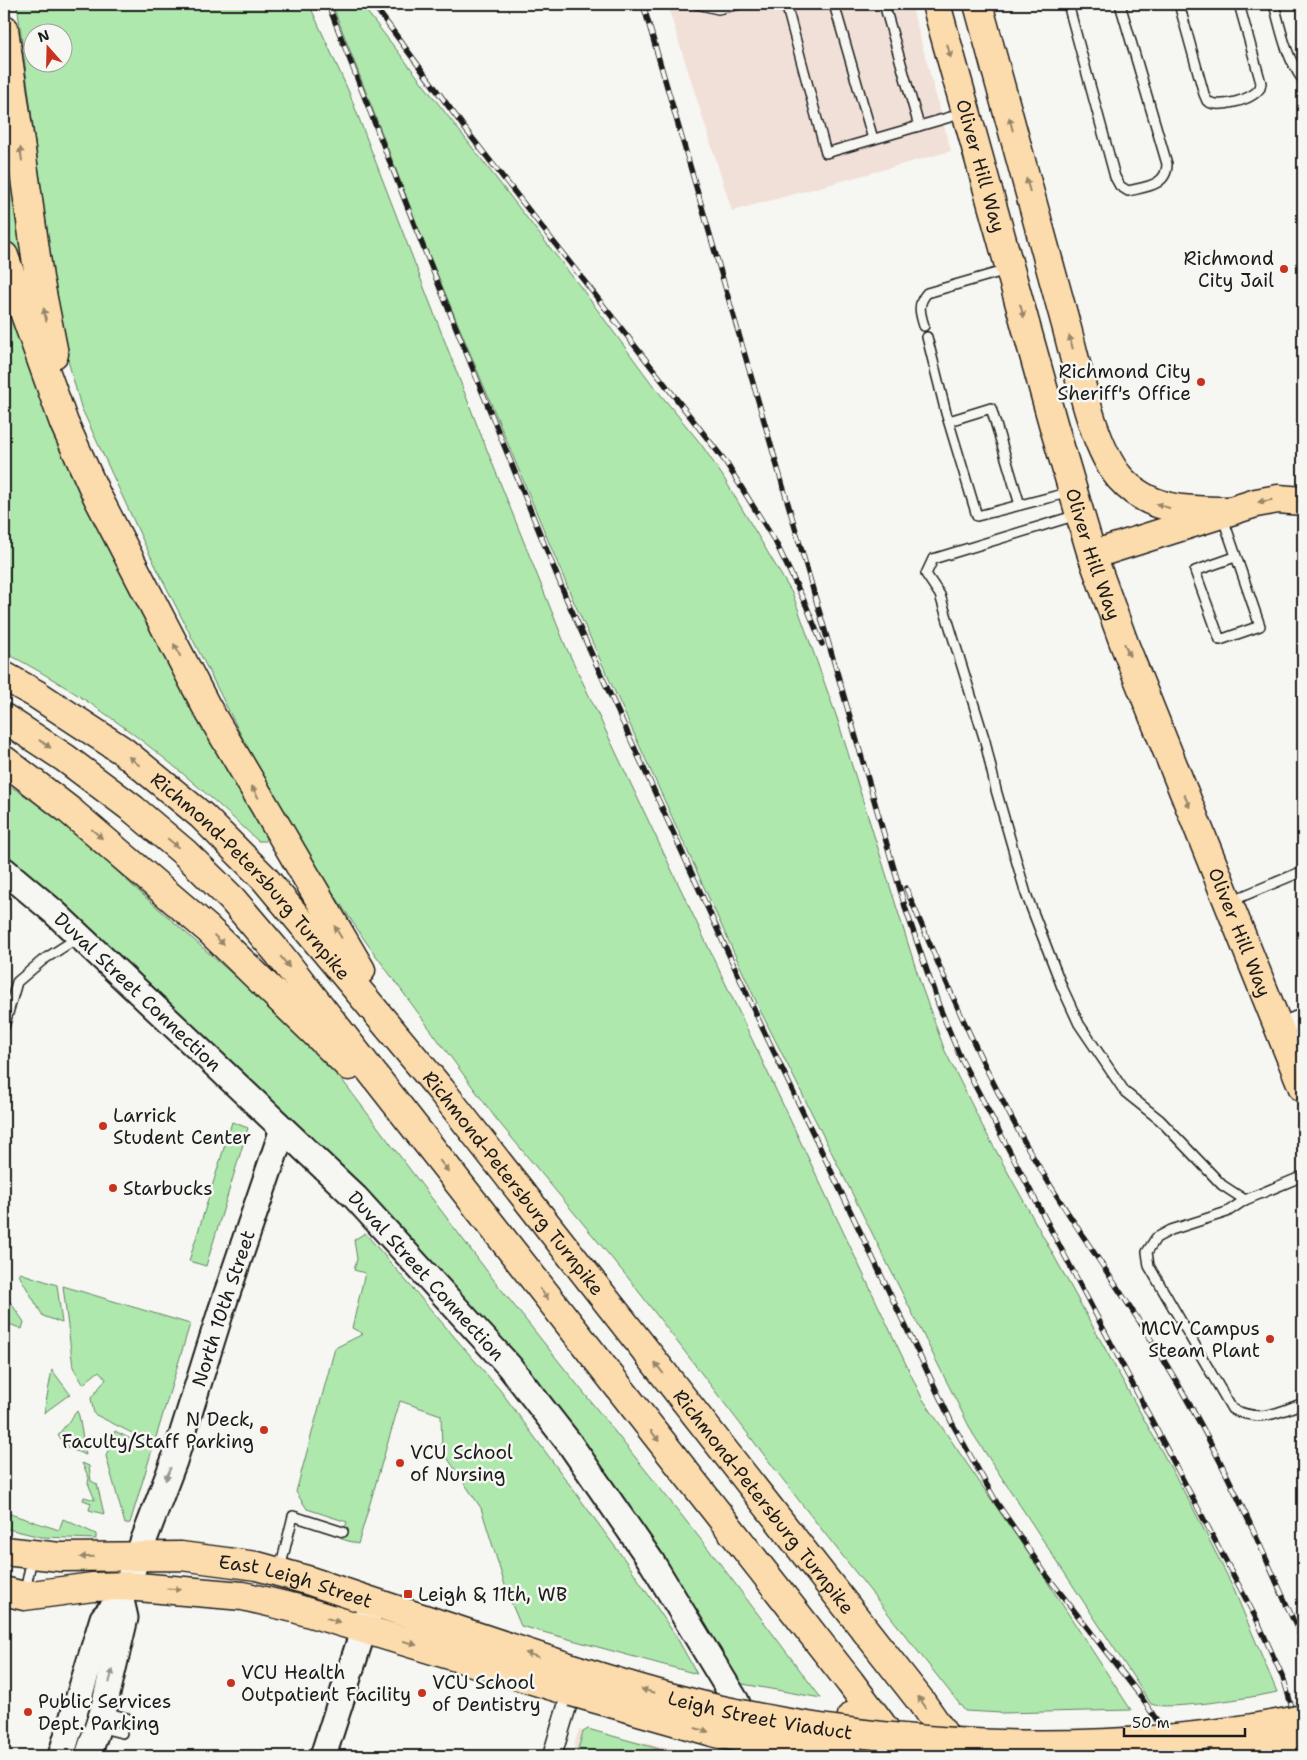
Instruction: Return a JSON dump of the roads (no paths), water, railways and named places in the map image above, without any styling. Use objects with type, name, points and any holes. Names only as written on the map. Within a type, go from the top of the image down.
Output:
[{"type":"main road","name":"Oliver Hill Way","points":[[936,4],[1092,555],[1125,646],[1228,902],[1291,1023],[1303,1088]]},
{"type":"main road","name":"Oliver Hill Way","points":[[978,4],[1083,384],[1104,453],[1119,478],[1130,488],[1153,503],[1178,510],[1228,511]]},
{"type":"main road","points":[[4,29],[46,318],[55,358],[97,496]]},
{"type":"main road","points":[[4,256],[64,424],[97,496],[206,706],[342,939],[442,1090]]},
{"type":"main road","points":[[1092,555],[1228,511],[1278,499],[1303,501]]},
{"type":"main road","name":"Richmond-Petersburg Turnpike","points":[[4,676],[36,694],[123,752],[202,816],[265,879],[442,1090],[920,1700],[959,1756]]},
{"type":"main road","name":"Richmond-Petersburg Turnpike","points":[[4,718],[65,758],[132,809],[184,853],[232,899],[279,954],[770,1583],[850,1682],[905,1756]]},
{"type":"main road","points":[[4,760],[68,810],[208,929],[414,1128]]},
{"type":"main road","points":[[4,776],[68,810]]},
{"type":"main road","name":"East Leigh Street","points":[[4,1551],[33,1555],[86,1557],[212,1558],[280,1572],[372,1602],[575,1681]]},
{"type":"main road","points":[[770,1583],[838,1690],[874,1756]]},
{"type":"main road","name":"East Leigh Street","points":[[14,1594],[93,1587],[123,1593],[183,1589],[243,1596],[278,1603],[364,1629],[575,1681]]},
{"type":"main road","name":"Leigh Street Viaduct","points":[[575,1681],[672,1698],[788,1722],[881,1735],[954,1741],[1020,1744],[1126,1741],[1239,1730],[1303,1719]]},
{"type":"main road","name":"Leigh Street Viaduct","points":[[575,1681],[720,1734],[849,1756]]},
{"type":"main road","points":[[1224,1756],[1303,1744]]},
{"type":"street","name":"Duval Street Connection","points":[[4,870],[79,937],[355,1196],[509,1366],[570,1444],[651,1561],[724,1679],[748,1727],[759,1756]]},
{"type":"street","name":"North 10th Street","points":[[61,1756],[103,1618],[123,1593],[174,1461],[221,1311],[283,1129]]},
{"type":"street","name":"North 10th Street","points":[[88,1756],[100,1719],[125,1618],[123,1593]]},
{"type":"street","points":[[323,1756],[372,1602]]},
{"type":"street","points":[[552,1756],[575,1681]]},
{"type":"street","points":[[80,1692],[87,1716],[100,1719]]},
{"type":"lane","points":[[697,4],[718,8],[740,4]]},
{"type":"lane","points":[[786,4],[826,153],[966,112]]},
{"type":"lane","points":[[834,4],[874,139]]},
{"type":"lane","points":[[884,4],[919,126]]},
{"type":"lane","points":[[1068,4],[1115,177],[1120,186],[1128,191],[1160,182],[1167,173],[1167,164],[1120,4]]},
{"type":"lane","points":[[1179,4],[1204,94],[1207,101],[1218,105],[1251,96],[1260,88],[1261,83],[1239,4]]},
{"type":"lane","points":[[1274,4],[1286,49],[1303,80]]},
{"type":"lane","points":[[924,326],[919,312],[920,300],[927,293],[1010,269]]},
{"type":"lane","points":[[927,337],[948,421],[977,516],[1020,505],[1076,503]]},
{"type":"lane","points":[[948,421],[991,408],[1020,505]]},
{"type":"lane","points":[[1076,503],[933,559],[926,574],[940,595],[985,741],[996,790],[1026,894],[1062,987],[1079,1024],[1125,1092],[1160,1120],[1222,1185],[1245,1200]]},
{"type":"lane","points":[[1228,511],[1226,527],[1260,626],[1220,640],[1194,571],[1235,556]]},
{"type":"lane","points":[[1228,902],[1303,871]]},
{"type":"lane","points":[[4,1027],[17,982],[43,960],[79,937]]},
{"type":"lane","points":[[1303,1176],[1245,1200],[1227,1212],[1171,1230],[1156,1238],[1148,1252],[1149,1266],[1232,1410],[1247,1416],[1264,1417],[1303,1403]]},
{"type":"lane","points":[[280,1572],[293,1516],[343,1532]]},
{"type":"lane","points":[[14,1594],[33,1555]]},
{"type":"lane","points":[[100,1719],[127,1718]]},
{"type":"lane","points":[[100,1719],[122,1733]]},
{"type":"railway","points":[[328,4],[420,239],[567,600],[761,1025],[952,1423],[997,1503],[1047,1576],[1139,1694],[1181,1756]]},
{"type":"railway","points":[[373,4],[466,130],[725,461],[776,543],[806,605],[822,644]]},
{"type":"railway","points":[[643,4],[906,910],[939,1006],[961,1059],[1257,1620],[1284,1680],[1303,1746]]},
{"type":"railway","points":[[906,888],[963,1020],[994,1085],[1045,1176],[1152,1341],[1207,1435],[1303,1642]]},
{"type":"place","name":"Richmond City Jail","points":[[1284,269]]},
{"type":"place","name":"Richmond City Sheriff's Office","points":[[1201,382]]},
{"type":"place","name":"Larrick Student Center","points":[[103,1126]]},
{"type":"place","name":"Starbucks","points":[[113,1188]]},
{"type":"place","name":"MCV Campus Steam Plant","points":[[1270,1339]]},
{"type":"place","name":"N Deck, Faculty/Staff Parking","points":[[264,1430]]},
{"type":"place","name":"VCU School of Nursing","points":[[400,1463]]},
{"type":"place","name":"Leigh & 11th, WB","points":[[408,1594]]},
{"type":"place","name":"VCU Health Outpatient Facility","points":[[231,1683]]},
{"type":"place","name":"VCU School of Dentistry","points":[[422,1693]]},
{"type":"place","name":"Public Services Dept. Parking","points":[[28,1712]]}]
